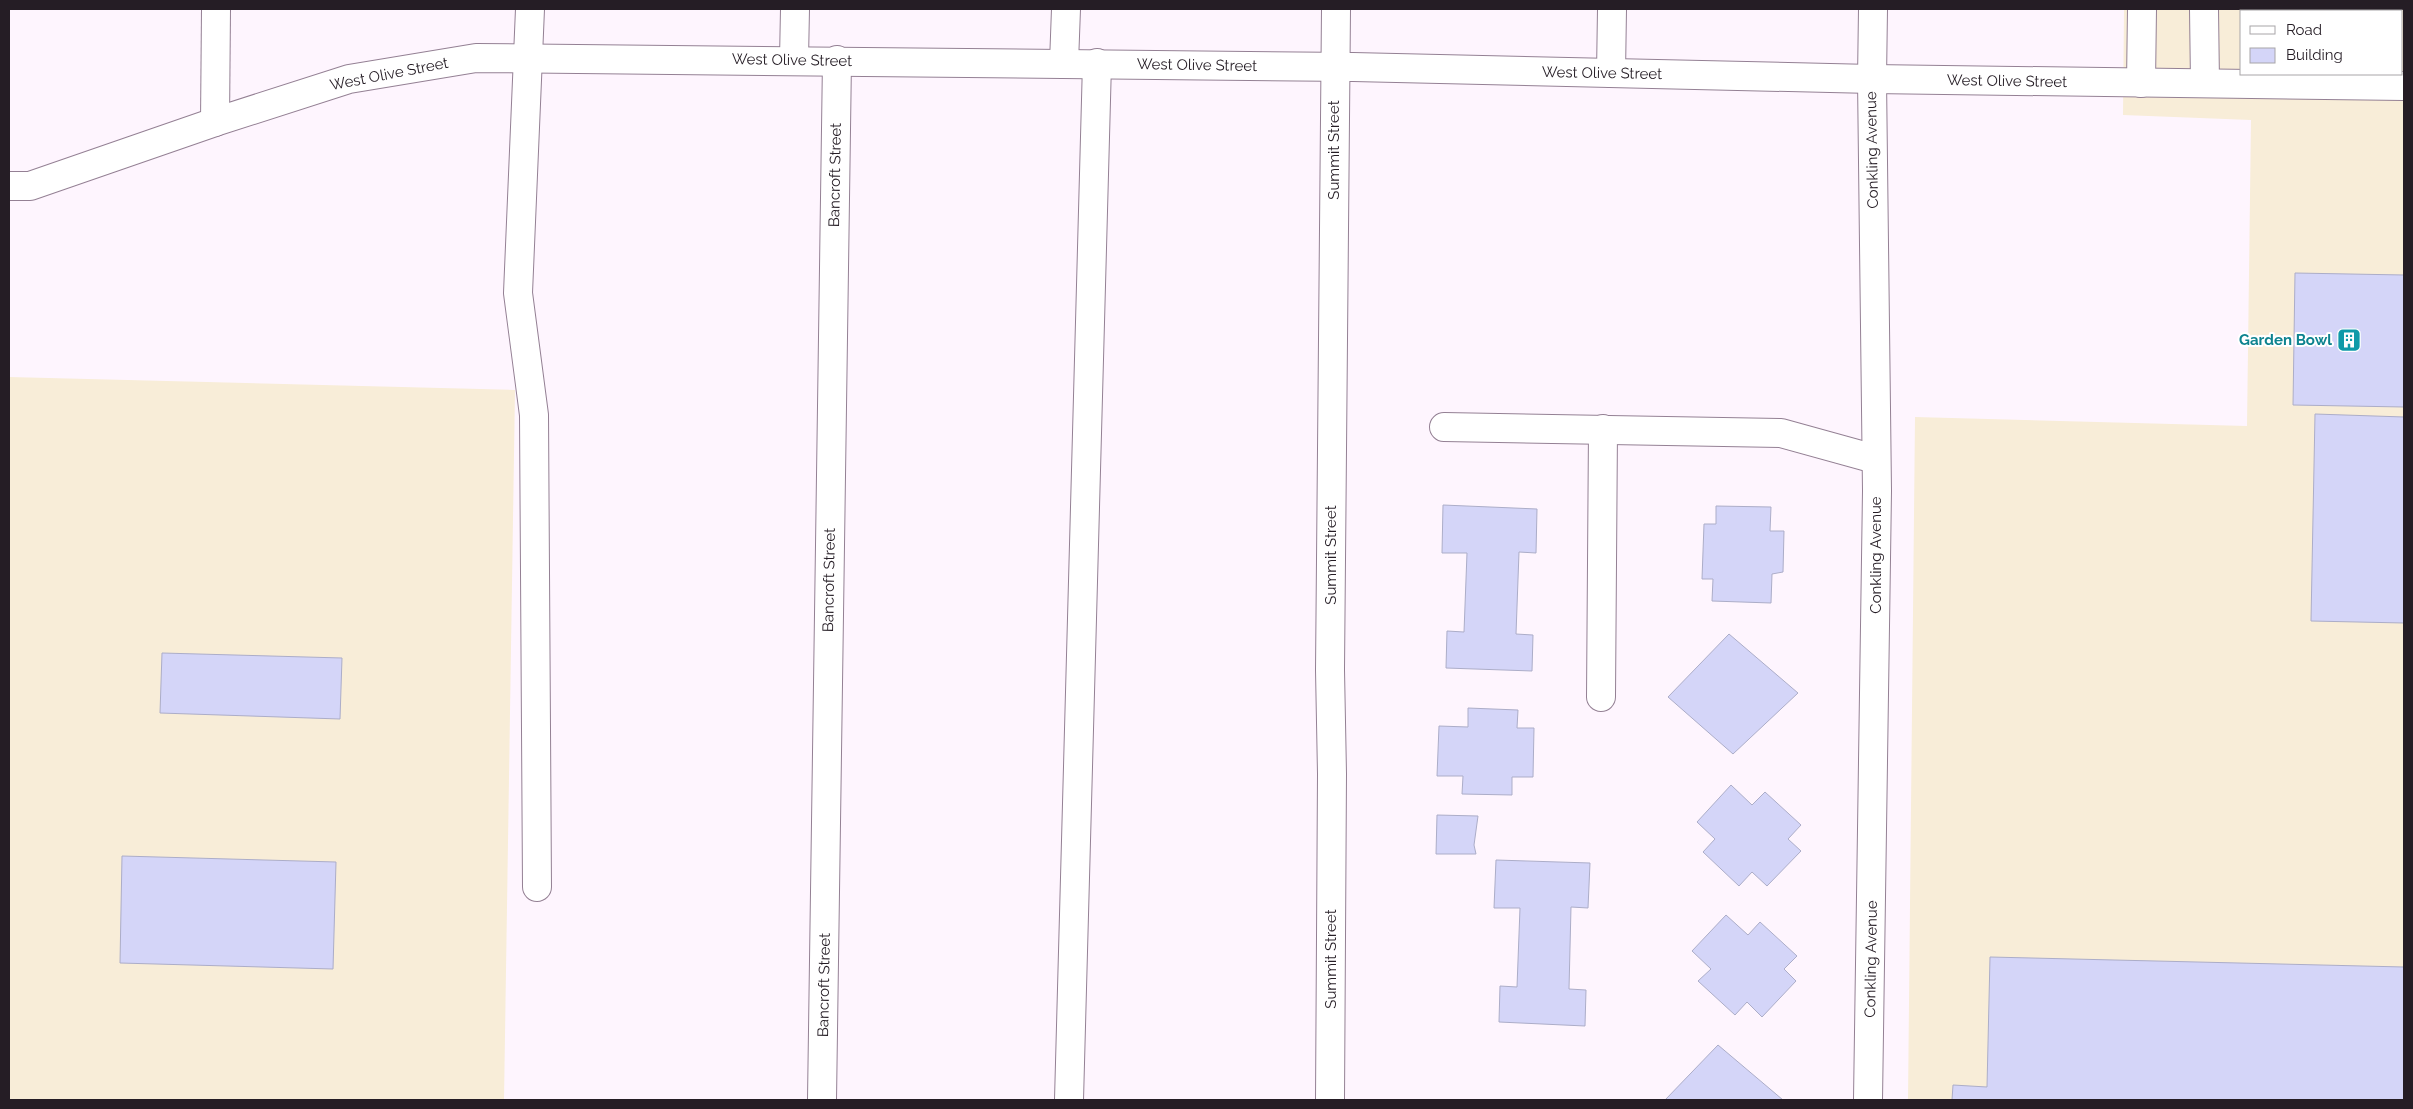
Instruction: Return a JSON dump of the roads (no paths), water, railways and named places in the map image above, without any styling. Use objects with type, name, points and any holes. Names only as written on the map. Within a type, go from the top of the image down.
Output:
[{"type":"street","points":[[215,122],[216,9]]},
{"type":"street","points":[[530,9],[518,293],[534,415],[537,887]]},
{"type":"street","points":[[794,59],[795,9]]},
{"type":"street","points":[[1064,64],[1066,9]]},
{"type":"street","name":"Summit Street","points":[[1330,1100],[1332,784],[1330,670],[1336,9]]},
{"type":"street","points":[[1611,73],[1612,9]]},
{"type":"street","name":"Conkling Avenue","points":[[1868,1100],[1876,624],[1873,9]]},
{"type":"street","points":[[2141,83],[2142,9]]},
{"type":"street","points":[[2204,9],[2205,83]]},
{"type":"street","name":"West Olive Street","points":[[9,186],[30,186],[215,122],[349,79],[476,58],[794,59],[1097,63],[1872,80],[2404,86]]},
{"type":"street","name":"Bancroft Street","points":[[822,1100],[837,60]]},
{"type":"street","points":[[1069,1100],[1097,63]]},
{"type":"street","points":[[1444,427],[1781,433],[1875,459]]},
{"type":"street","points":[[1600,697],[1603,430]]},
{"type":"place","name":"Garden Bowl","points":[[2349,340]]}]
